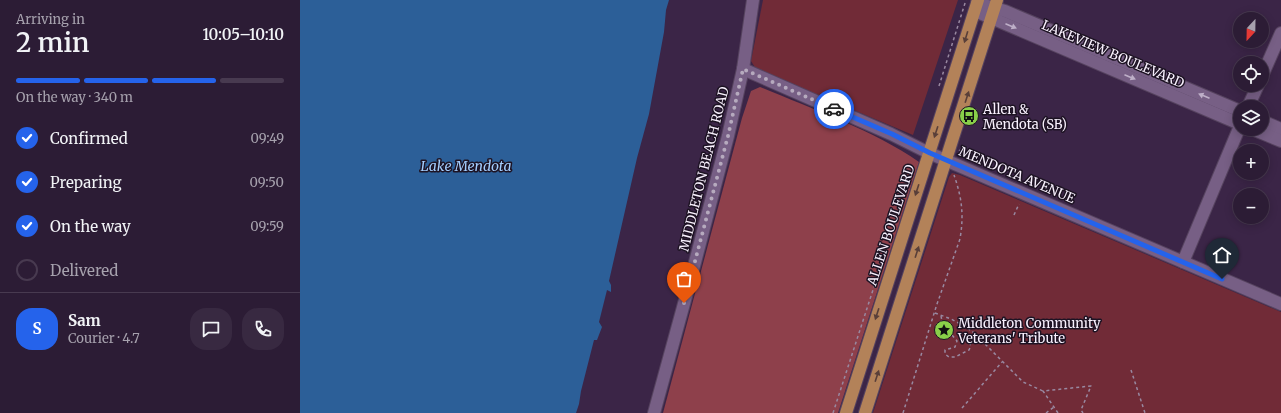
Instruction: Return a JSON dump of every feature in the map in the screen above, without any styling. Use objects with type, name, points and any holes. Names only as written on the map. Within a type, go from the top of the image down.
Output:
[{"type":"main road","name":"ALLEN BOULEVARD","points":[[846,413],[930,153],[974,3]]},
{"type":"main road","points":[[865,413],[995,8]]},
{"type":"street","name":"MIDDLETON BEACH ROAD","points":[[654,413],[726,144],[743,69],[753,0]]},
{"type":"street","name":"LAKEVIEW BOULEVARD","points":[[974,3],[995,8],[1233,108]]},
{"type":"street","name":"LAKEVIEW BOULEVARD","points":[[995,8],[1233,122]]},
{"type":"street","points":[[1269,60],[1281,33]]},
{"type":"street","name":"MENDOTA AVENUE","points":[[743,69],[892,134],[946,160],[1281,304]]},
{"type":"street","points":[[1269,124],[1281,129]]},
{"type":"street","points":[[1183,262],[1235,136]]},
{"type":"street","points":[[1269,136],[1281,141]]},
{"type":"path","points":[[938,88],[974,3]]},
{"type":"path","points":[[903,413],[960,239],[962,229],[962,206],[958,186],[953,174]]},
{"type":"path","points":[[1014,215],[1019,204]]},
{"type":"path","points":[[833,413],[898,213]]},
{"type":"path","points":[[935,313],[970,329],[1023,382],[1042,391],[1058,413]]},
{"type":"path","points":[[941,316],[942,321],[950,326],[952,335],[956,339],[956,344],[953,348],[946,349],[947,356],[952,358],[969,350],[971,344],[965,334],[970,329]]},
{"type":"path","points":[[942,321],[937,324],[936,330],[939,334],[952,335]]},
{"type":"path","points":[[962,408],[1002,362]]},
{"type":"path","points":[[1131,370],[1145,413]]},
{"type":"path","points":[[1042,391],[1091,386],[1081,410],[1083,413]]},
{"type":"path","points":[[1046,413],[1054,407]]},
{"type":"shaded area","points":[[763,0],[958,0],[913,135],[756,69],[751,61]]},
{"type":"shaded area","points":[[760,87],[862,130],[901,150],[919,162],[838,413],[663,413],[742,118],[751,91]]},
{"type":"shaded area","points":[[952,173],[960,175],[1281,312],[1281,413],[873,413],[949,177]]},
{"type":"water","name":"Lake Mendota","points":[[300,0],[669,0],[666,10],[664,32],[649,114],[637,158],[609,281],[611,285],[611,292],[607,290],[599,322],[602,327],[597,340],[594,340],[576,413],[300,413]]},
{"type":"way so far","points":[[684,303],[728,136],[743,69],[834,109]]},
{"type":"place","name":"Allen & Mendota (SB)","points":[[969,116]]},
{"type":"place","name":"Middleton Community Veterans' Tribute","points":[[944,330]]},
{"type":"route","points":[[834,109],[892,134],[930,153],[1222,279]]}]
